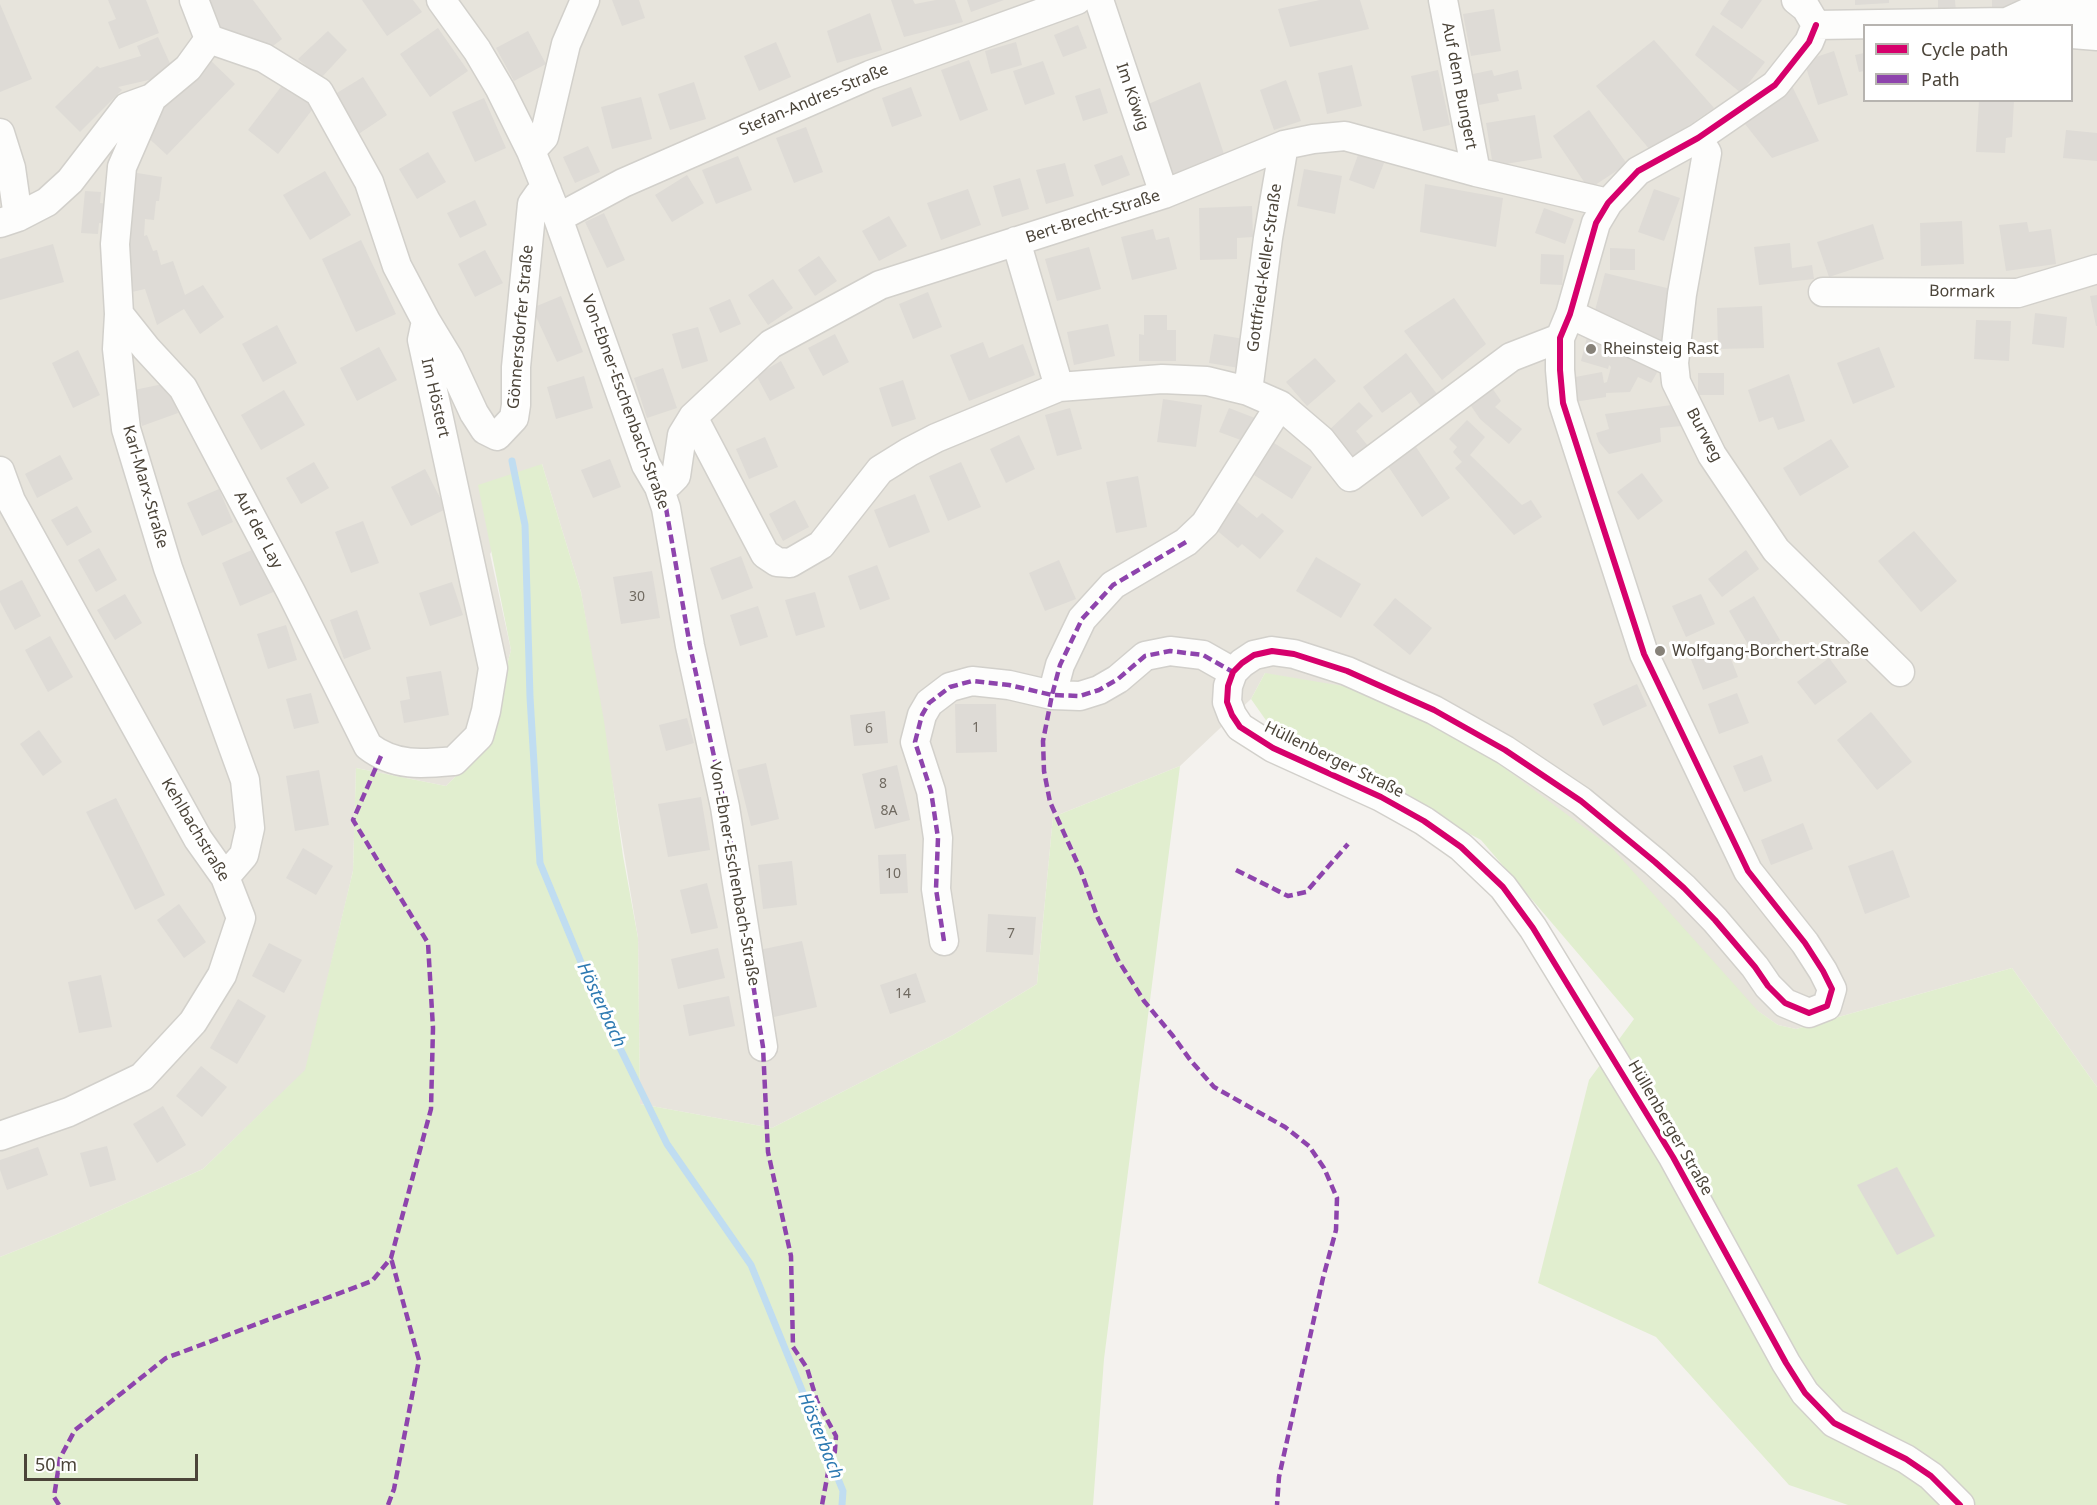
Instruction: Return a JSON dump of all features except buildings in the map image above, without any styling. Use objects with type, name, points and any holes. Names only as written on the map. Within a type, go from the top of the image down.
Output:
[{"type":"street","points":[[194,0],[209,39],[264,58],[319,92],[369,182],[397,266],[426,321]]},
{"type":"street","name":"Von-Ebner-Eschenbach-Straße","points":[[441,0],[477,50],[500,89],[531,151],[548,190],[646,465],[659,487],[666,508],[690,646],[725,807],[762,1047]]},
{"type":"street","points":[[531,151],[544,136],[566,44],[585,0]]},
{"type":"street","name":"Stefan-Andres-Straße","points":[[558,218],[623,183],[870,75],[1077,0]]},
{"type":"street","name":"Im Köwig","points":[[1099,0],[1164,194]]},
{"type":"street","name":"Auf dem Bungert","points":[[1443,0],[1476,172]]},
{"type":"street","points":[[1796,0],[1806,8],[1816,25]]},
{"type":"street","points":[[2016,24],[2032,10],[2097,11]]},
{"type":"street","points":[[1816,25],[1863,25]]},
{"type":"street","points":[[944,940],[936,889],[938,838],[931,791],[915,742],[922,715],[929,703],[950,687],[972,681],[1008,685],[1052,695],[1080,696],[1099,690],[1118,679],[1145,657],[1170,651],[1203,655],[1233,672],[1254,655],[1272,651],[1294,654],[1347,671],[1434,710],[1505,750],[1581,801],[1684,888],[1785,1003],[1809,1013],[1827,1006],[1832,989],[1824,971],[1805,943],[1748,871],[1644,654],[1563,403],[1560,370],[1565,326],[1596,223],[1608,203],[1638,171],[1698,138],[1775,85],[1809,42],[1816,25]]},
{"type":"street","points":[[2073,34],[2097,36]]},
{"type":"street","name":"Karl-Marx-Straße","points":[[209,39],[188,68],[152,98],[122,167],[115,244],[119,314],[117,349],[126,429],[168,568],[245,780],[250,828],[244,855],[225,877]]},
{"type":"street","points":[[0,133],[11,168],[9,220],[47,202],[70,181],[127,108],[152,98]]},
{"type":"street","name":"Bert-Brecht-Straße","points":[[659,487],[669,483],[676,476],[682,435],[693,417],[771,344],[781,338],[880,285],[1164,194],[1284,145],[1345,136],[1476,172],[1608,203]]},
{"type":"street","name":"Burweg","points":[[1698,138],[1707,153],[1682,294],[1674,363],[1676,382],[1713,455],[1776,550],[1900,672]]},
{"type":"street","name":"Gottfried-Keller-Straße","points":[[1248,391],[1268,238],[1284,145]]},
{"type":"street","name":"Gönnersdorfer Straße","points":[[426,321],[448,359],[474,413],[485,430],[496,436],[514,418],[516,367],[532,204],[538,194],[548,190]]},
{"type":"street","points":[[1016,241],[1059,387]]},
{"type":"street","name":"Bormark","points":[[1823,292],[2018,293],[2097,269]]},
{"type":"street","name":"Auf der Lay","points":[[119,314],[146,348],[183,388],[296,602],[368,746],[381,756]]},
{"type":"street","name":"Im Höstert","points":[[381,756],[415,764],[454,761],[479,736],[486,711],[493,668],[422,340],[426,321]]},
{"type":"street","points":[[693,417],[765,554],[777,562],[790,563],[821,545],[880,470],[936,438],[1059,387],[1162,379],[1207,381],[1248,391],[1280,405],[1321,440],[1350,477],[1511,357],[1565,326],[1674,363]]},
{"type":"street","points":[[1052,695],[1060,665],[1082,620],[1113,585],[1186,542],[1205,524],[1280,405]]},
{"type":"street","name":"Kehlbachstraße","points":[[0,471],[11,501],[122,704],[198,839],[225,877],[241,918],[222,975],[193,1022],[142,1077],[69,1112],[0,1136]]},
{"type":"street","name":"Hüllenberger Straße","points":[[1233,672],[1228,686],[1227,702],[1240,727],[1273,748],[1381,797],[1424,821],[1461,847],[1503,887],[1533,928],[1673,1157],[1805,1394],[1834,1423],[1906,1459],[1931,1476],[1960,1505]]},
{"type":"shaded area","points":[[0,0],[2097,0],[2097,1087],[2012,968],[1796,1029],[1778,1025],[1265,673],[1251,699],[1180,766],[1053,817],[1037,984],[953,1035],[772,1128],[640,1104],[638,938],[581,592],[542,464],[490,554],[511,650],[485,747],[446,786],[356,768],[353,871],[306,1070],[203,1169],[0,1257]]},
{"type":"green space","points":[[542,464],[581,592],[638,938],[640,1104],[772,1128],[953,1035],[1037,984],[1053,817],[1180,766],[1104,1359],[1093,1505],[0,1505],[0,1257],[203,1169],[305,1070],[353,871],[356,768],[446,786],[485,747],[511,650],[478,485]]},
{"type":"green space","points":[[1265,673],[1361,689],[1472,744],[1612,848],[1758,1011],[1778,1025],[1796,1029],[2012,968],[2097,1087],[2097,1505],[1848,1505],[1789,1485],[1656,1337],[1538,1283],[1589,1080],[1634,1019],[1481,840],[1270,726],[1251,699]]},
{"type":"waterway","name":"Hösterbach","points":[[512,461],[525,525],[530,697],[540,863],[597,1001],[667,1144],[751,1265],[843,1491],[842,1505]]},
{"type":"marked path","points":[[666,508],[690,646],[725,807],[763,1047],[768,1152],[791,1256],[793,1347],[807,1368],[817,1401],[836,1436],[834,1463],[829,1467],[822,1505]]},
{"type":"marked path","points":[[1186,542],[1113,585],[1082,619],[1060,665],[1052,695],[1043,741],[1044,771],[1050,802],[1081,871],[1097,916],[1118,960],[1144,1001],[1214,1087],[1285,1127],[1309,1146],[1324,1168],[1337,1198],[1336,1230],[1323,1278],[1279,1477],[1277,1505]]},
{"type":"marked path","points":[[944,941],[936,889],[938,838],[931,791],[915,742],[922,715],[929,703],[950,687],[972,681],[1009,685],[1052,695],[1080,696],[1099,690],[1118,679],[1145,656],[1170,651],[1203,655],[1233,672]]},
{"type":"marked path","points":[[59,1505],[54,1497],[60,1458],[75,1430],[166,1358],[372,1281],[391,1258],[431,1109],[433,1028],[428,943],[353,820],[381,756]]},
{"type":"marked path","points":[[1236,870],[1288,896],[1306,892],[1348,844]]},
{"type":"marked path","points":[[388,1505],[394,1489],[419,1360],[391,1258]]},
{"type":"cycle path","points":[[1816,25],[1809,42],[1775,85],[1698,138],[1638,171],[1608,203],[1596,223],[1570,314],[1560,338],[1560,370],[1563,403],[1644,654],[1748,871],[1805,943],[1823,971],[1832,989],[1827,1006],[1809,1013],[1785,1003],[1768,986],[1715,920],[1655,862],[1581,801],[1505,750],[1434,710],[1347,671],[1294,654],[1272,651],[1254,655],[1233,672],[1228,686],[1227,702],[1240,727],[1273,748],[1381,797],[1424,821],[1461,847],[1503,887],[1533,928],[1673,1157],[1786,1363],[1805,1393],[1834,1423],[1906,1459],[1931,1476],[1960,1505]]},
{"type":"place","name":"Rheinsteig Rast","points":[[1591,349]]},
{"type":"place","name":"Wolfgang-Borchert-Straße","points":[[1660,651]]}]
